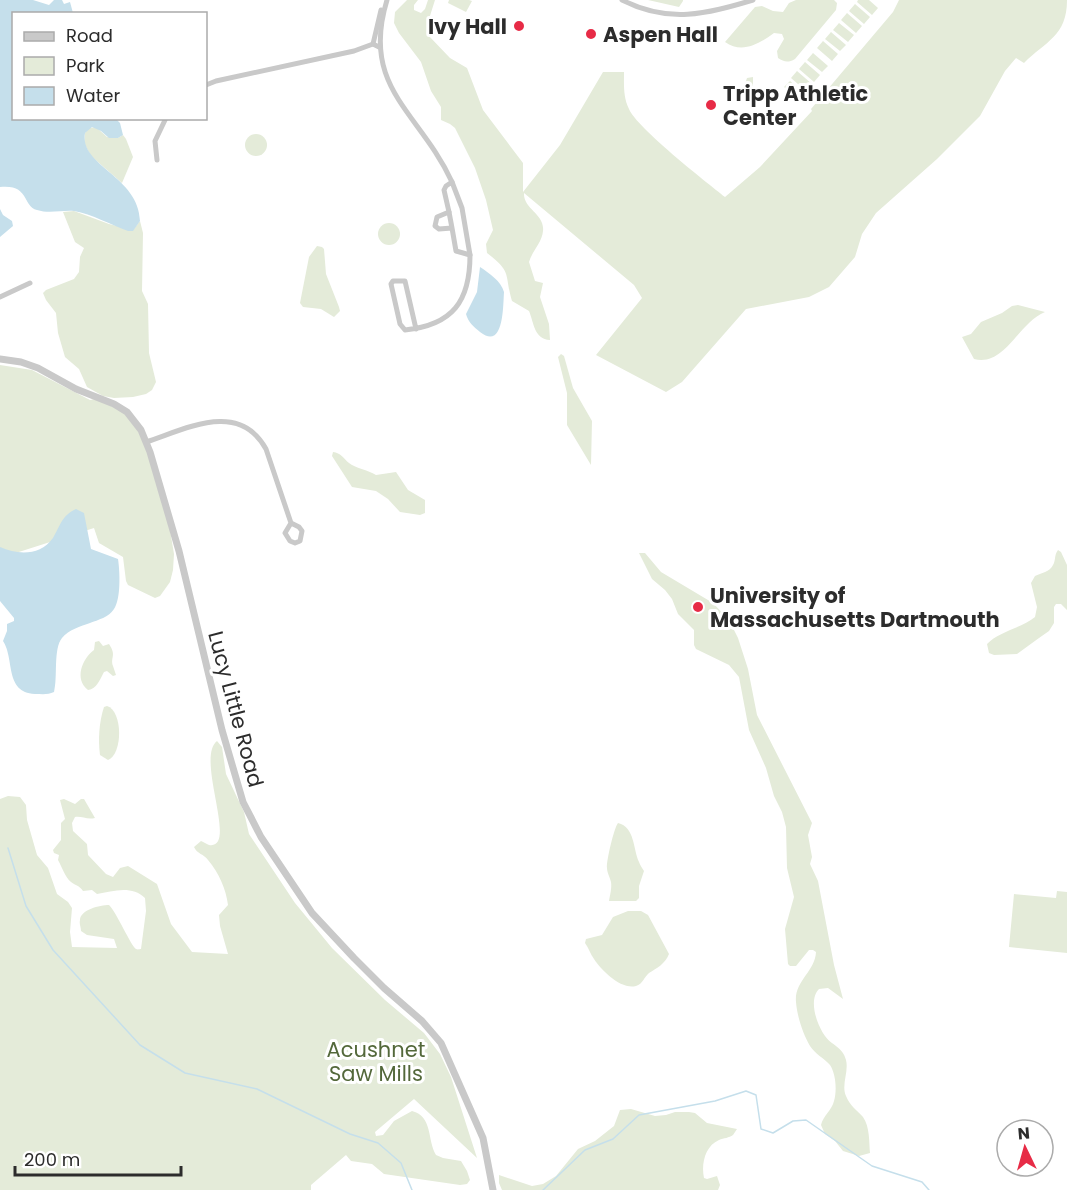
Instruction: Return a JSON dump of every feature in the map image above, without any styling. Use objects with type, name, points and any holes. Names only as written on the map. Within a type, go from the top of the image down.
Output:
[{"type":"street","points":[[386,0],[376,24],[376,46],[392,90],[436,152],[452,182],[462,208],[470,255],[466,287],[458,306],[444,320],[416,329],[405,330],[400,324],[392,290],[393,280],[402,279],[407,284],[416,329]]},
{"type":"street","points":[[622,0],[655,12],[683,15],[706,13],[753,0]]},
{"type":"street","points":[[207,85],[376,46]]},
{"type":"street","points":[[157,160],[155,141],[165,120]]},
{"type":"street","points":[[452,182],[444,190],[456,251],[470,255]]},
{"type":"street","points":[[449,212],[436,217],[435,226],[439,229],[452,228]]},
{"type":"street","points":[[0,297],[30,283]]},
{"type":"street","name":"Lucy Little Road","points":[[0,359],[21,362],[38,368],[76,389],[114,404],[127,412],[141,430],[179,551],[222,730],[243,802],[261,837],[312,913],[354,958],[422,1021],[441,1043],[483,1138],[493,1190]]},
{"type":"street","points":[[146,442],[212,421],[231,422],[249,429],[266,449],[291,523]]},
{"type":"green space","points":[[407,0],[418,0],[414,5],[414,10],[421,13],[428,0],[435,0],[429,19],[429,36],[450,58],[467,68],[483,110],[523,163],[523,192],[560,145],[603,72],[624,72],[626,100],[635,118],[672,154],[725,197],[760,167],[812,111],[811,109],[893,12],[899,0],[1067,0],[1063,22],[1054,37],[1024,63],[1016,58],[1005,71],[980,116],[937,159],[876,213],[862,234],[855,257],[829,287],[809,297],[746,309],[682,382],[666,392],[596,355],[642,298],[634,285],[524,193],[527,203],[543,225],[541,239],[529,262],[535,281],[543,283],[540,297],[549,324],[550,340],[538,334],[529,311],[512,301],[504,270],[487,253],[486,244],[493,230],[475,168],[455,128],[441,120],[441,107],[431,91],[421,62],[394,23],[395,12]]},
{"type":"green space","points":[[449,0],[472,1],[466,12],[448,3]]},
{"type":"green space","points":[[648,0],[683,0],[683,1],[679,7]]},
{"type":"green space","points":[[796,0],[834,0],[837,3],[836,10],[795,59],[786,62],[778,58],[777,51],[784,39],[782,34],[774,33],[756,44],[744,47],[731,46],[725,42],[755,7],[762,6],[783,12],[789,3]]},
{"type":"green space","points":[[858,0],[869,0],[878,8],[872,15],[857,2]]},
{"type":"green space","points":[[855,4],[870,17],[864,24],[849,11]]},
{"type":"green space","points":[[847,13],[862,26],[856,33],[841,20]]},
{"type":"green space","points":[[839,23],[854,35],[848,42],[833,30]]},
{"type":"green space","points":[[831,32],[846,45],[840,51],[825,39]]},
{"type":"green space","points":[[823,41],[838,54],[832,61],[817,48]]},
{"type":"green space","points":[[813,53],[828,66],[822,72],[807,60]]},
{"type":"green space","points":[[805,62],[820,75],[814,82],[799,69]]},
{"type":"green space","points":[[797,71],[812,84],[806,91],[791,78]]},
{"type":"green space","points":[[753,77],[753,88],[749,97],[741,96],[747,78]]},
{"type":"green space","points":[[790,81],[805,94],[799,100],[784,87]]},
{"type":"green space","points":[[96,127],[107,137],[118,138],[123,135],[126,139],[133,157],[122,183],[91,156],[84,143],[85,133],[89,128]]},
{"type":"green space","points":[[256,134],[264,137],[267,145],[264,153],[256,156],[248,153],[245,145],[248,137]]},
{"type":"green space","points":[[74,211],[133,230],[140,221],[143,233],[142,291],[148,304],[149,353],[156,382],[152,390],[146,394],[114,398],[103,396],[87,387],[79,369],[65,357],[58,333],[56,313],[43,293],[74,279],[79,272],[80,257],[84,248],[75,242],[63,212]]},
{"type":"green space","points":[[389,223],[397,226],[400,234],[397,242],[389,245],[381,242],[378,234],[381,226]]},
{"type":"green space","points":[[317,246],[324,249],[326,274],[340,311],[334,317],[321,309],[303,307],[300,303],[309,257]]},
{"type":"green space","points":[[1018,305],[1045,312],[1027,325],[1003,351],[994,357],[985,360],[974,359],[962,337],[971,334],[981,322]]},
{"type":"green space","points":[[561,354],[564,356],[573,388],[592,421],[591,465],[567,425],[567,393],[558,357]]},
{"type":"green space","points":[[0,365],[32,370],[90,400],[95,399],[129,414],[144,441],[170,530],[174,554],[173,570],[170,582],[160,596],[155,598],[128,585],[123,557],[99,543],[94,528],[0,558]]},
{"type":"green space","points":[[333,452],[352,465],[376,475],[396,472],[408,490],[425,500],[425,513],[420,515],[400,512],[388,499],[376,491],[352,487],[332,456]]},
{"type":"green space","points":[[1058,550],[1067,565],[1067,610],[1061,604],[1056,604],[1054,623],[1049,631],[1017,654],[994,655],[989,653],[987,644],[992,640],[1035,617],[1037,607],[1031,583],[1035,576],[1052,567]]},
{"type":"green space","points":[[639,553],[645,553],[661,572],[713,603],[729,620],[738,638],[748,669],[757,715],[812,823],[808,835],[812,857],[810,864],[818,881],[843,999],[828,988],[819,989],[814,999],[815,1013],[825,1036],[840,1049],[844,1056],[847,1065],[846,1096],[867,1125],[870,1153],[859,1156],[843,1151],[825,1134],[821,1125],[834,1101],[835,1078],[830,1065],[814,1051],[807,1041],[796,1002],[798,988],[815,959],[816,952],[809,950],[796,966],[788,964],[785,929],[794,897],[787,868],[786,827],[766,768],[749,730],[739,677],[729,665],[696,649],[694,630],[678,614],[672,599],[665,590],[652,579]]},
{"type":"green space","points":[[99,641],[103,646],[109,644],[111,648],[116,675],[104,672],[96,686],[88,690],[81,680],[81,669],[86,658],[94,650],[95,642]]},
{"type":"green space","points":[[107,706],[116,716],[119,733],[116,750],[108,760],[100,755],[99,743],[101,719],[104,707]]},
{"type":"green space","name":"Acushnet Saw Mills","points":[[217,741],[222,747],[226,774],[244,812],[249,834],[295,903],[332,948],[385,1000],[424,1033],[440,1054],[451,1077],[477,1158],[414,1099],[375,1132],[376,1136],[383,1135],[394,1121],[412,1111],[419,1114],[426,1123],[436,1155],[461,1161],[470,1180],[467,1184],[460,1185],[384,1174],[372,1164],[351,1161],[346,1155],[311,1185],[311,1190],[0,1190],[0,799],[8,796],[20,797],[26,805],[27,820],[37,855],[48,868],[57,894],[72,908],[70,932],[72,947],[117,948],[114,939],[87,935],[81,931],[80,921],[83,913],[96,907],[109,905],[134,947],[141,949],[146,911],[145,898],[134,891],[97,894],[92,890],[83,891],[65,875],[58,860],[59,855],[53,850],[61,840],[61,823],[65,819],[60,800],[64,799],[75,804],[84,799],[95,818],[75,817],[72,823],[73,831],[87,844],[88,855],[106,874],[113,877],[120,868],[128,866],[157,884],[171,924],[192,952],[228,954],[219,915],[228,905],[226,893],[212,865],[194,847],[201,841],[209,845],[217,843],[220,833],[211,765],[212,751]]},
{"type":"green space","points":[[618,823],[624,825],[631,834],[637,857],[644,871],[639,886],[639,898],[636,901],[609,901],[611,880],[607,872],[607,865],[612,838]]},
{"type":"green space","points":[[1057,891],[1067,892],[1067,953],[1009,947],[1014,894],[1056,898]]},
{"type":"green space","points":[[628,911],[641,911],[648,915],[669,954],[663,963],[636,986],[624,985],[606,973],[585,943],[586,939],[602,935],[613,917]]},
{"type":"green space","points":[[631,1109],[655,1116],[675,1112],[695,1113],[707,1123],[737,1129],[733,1135],[710,1146],[705,1156],[704,1178],[717,1176],[720,1185],[718,1190],[502,1190],[499,1175],[532,1186],[543,1184],[556,1176],[578,1149],[595,1141],[614,1126],[620,1110]]},
{"type":"water","points":[[0,0],[33,0],[49,5],[54,0],[62,0],[64,4],[70,2],[73,12],[12,12],[12,120],[117,120],[123,135],[118,138],[109,138],[92,127],[85,133],[86,144],[91,154],[130,193],[137,206],[140,221],[133,231],[128,231],[81,212],[37,210],[32,208],[21,192],[10,187],[0,187]]},
{"type":"water","points":[[0,209],[3,215],[12,221],[13,226],[0,237]]},
{"type":"water","points":[[480,267],[497,281],[504,292],[501,324],[494,336],[480,332],[473,326],[466,314],[477,292]]},
{"type":"water","points":[[76,509],[84,513],[91,549],[118,559],[118,599],[109,614],[75,629],[62,638],[58,649],[54,692],[35,694],[25,692],[14,681],[7,648],[3,641],[7,624],[14,621],[14,618],[0,601],[0,547],[14,552],[35,551],[42,548],[53,538],[64,518]]},
{"type":"waterway","points":[[8,848],[26,906],[53,950],[140,1045],[185,1073],[257,1089],[350,1134],[378,1143],[401,1163],[412,1190]]},
{"type":"waterway","points":[[543,1190],[585,1150],[613,1139],[639,1115],[715,1101],[746,1091],[756,1095],[761,1129],[773,1133],[793,1121],[806,1120],[872,1166],[922,1182],[929,1190]]},
{"type":"place","name":"Ivy Hall","points":[[519,26]]},
{"type":"place","name":"Aspen Hall","points":[[591,34]]},
{"type":"place","name":"Tripp Athletic Center","points":[[711,105]]},
{"type":"place","name":"University of Massachusetts Dartmouth","points":[[698,607]]}]
